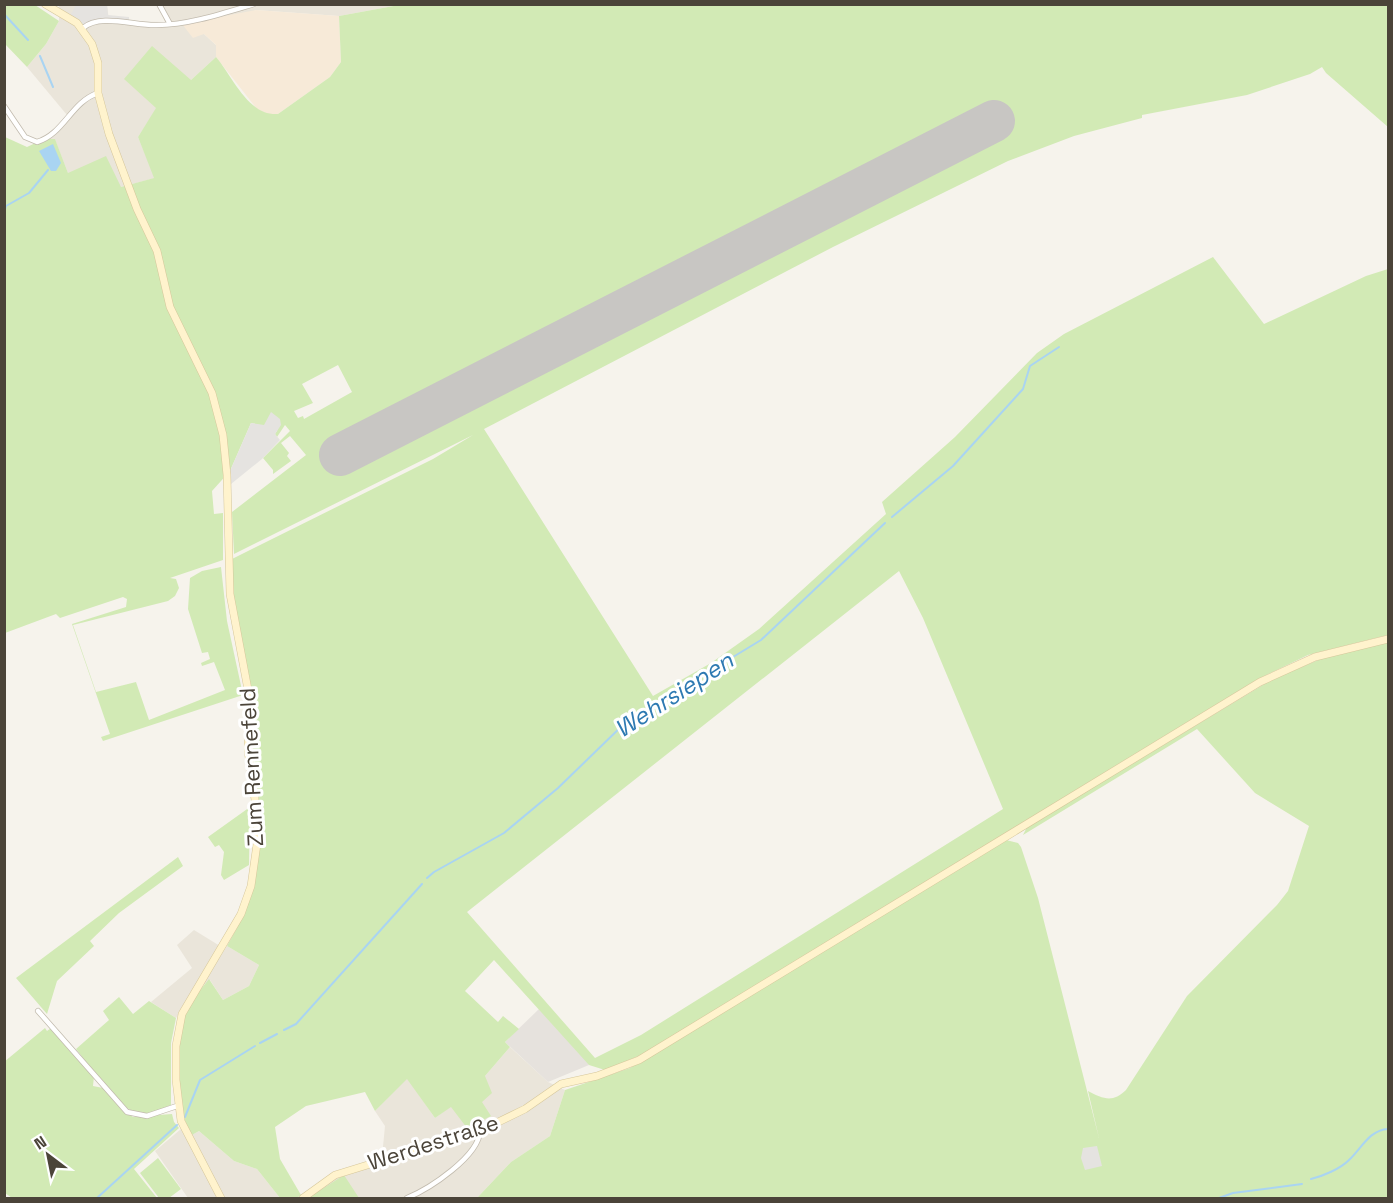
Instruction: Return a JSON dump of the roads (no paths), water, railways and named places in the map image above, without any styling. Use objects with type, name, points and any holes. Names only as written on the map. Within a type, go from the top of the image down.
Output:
[{"type":"street","points":[[45,4],[83,28],[92,22],[104,21],[170,24],[254,4]]},
{"type":"street","points":[[159,4],[170,24]]},
{"type":"street","name":"Zum Rennefeld","points":[[83,28],[97,56],[98,93],[119,163],[157,251],[170,307],[216,404],[227,475],[228,559],[232,612],[249,695],[249,751],[258,829],[256,859],[251,886],[241,914],[182,1014],[176,1046],[177,1106],[184,1128],[221,1198]]},
{"type":"street","points":[[4,106],[25,137],[37,142],[55,132],[83,100],[98,93]]},
{"type":"street","name":"Werdestraße","points":[[303,1198],[335,1175],[480,1130],[525,1109],[561,1084],[597,1076],[639,1060],[1260,682],[1322,655],[1389,639]]},
{"type":"street","points":[[38,1011],[127,1112],[147,1116],[177,1106]]},
{"type":"street","points":[[407,1198],[438,1180],[464,1158],[478,1142],[480,1130]]},
{"type":"water","points":[[53,144],[61,163],[56,171],[51,171],[39,151]]},
{"type":"waterway","points":[[4,14],[28,40]]},
{"type":"waterway","points":[[40,56],[53,87]]},
{"type":"waterway","points":[[4,213],[6,206],[29,193],[48,170]]},
{"type":"waterway","name":"Wehrsiepen","points":[[892,517],[953,466],[1023,389],[1030,366],[1059,347]]},
{"type":"waterway","name":"Wehrsiepen","points":[[427,878],[504,833],[558,788],[626,722],[761,640],[885,523]]},
{"type":"waterway","name":"Wehrsiepen","points":[[284,1030],[296,1024],[422,884]]},
{"type":"waterway","name":"Wehrsiepen","points":[[260,1043],[277,1034]]},
{"type":"waterway","name":"Wehrsiepen","points":[[185,1117],[200,1080],[255,1046]]},
{"type":"waterway","name":"Wehrsiepen","points":[[97,1198],[177,1125]]},
{"type":"waterway","points":[[1311,1179],[1341,1166],[1371,1136],[1388,1129]]},
{"type":"waterway","points":[[1219,1198],[1233,1193],[1302,1184]]}]
